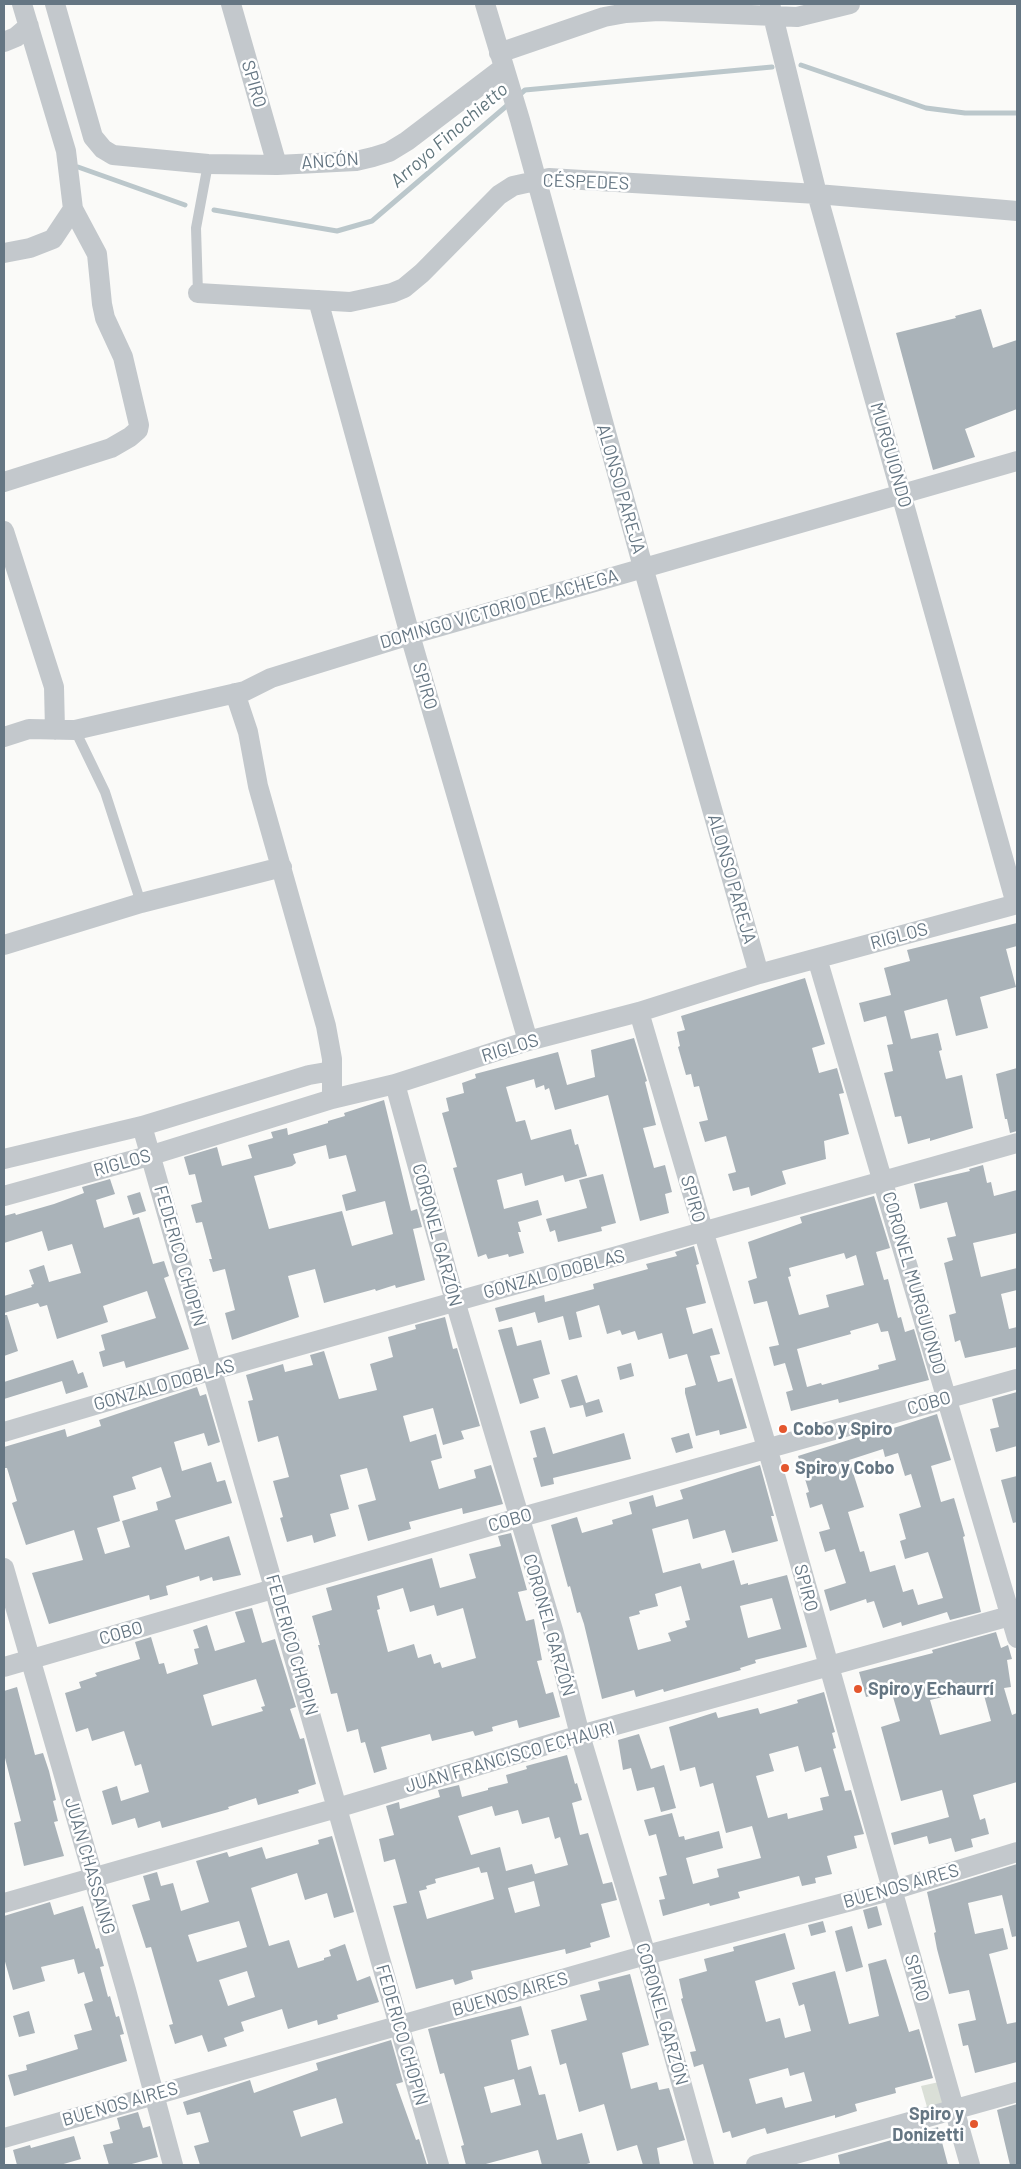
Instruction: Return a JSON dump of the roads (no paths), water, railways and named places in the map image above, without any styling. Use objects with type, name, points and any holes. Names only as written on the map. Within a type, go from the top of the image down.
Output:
[{"type":"street","points":[[4,482],[111,448],[138,430],[140,425],[124,357],[105,318],[97,254],[73,209],[66,151],[22,4]]},
{"type":"street","name":"ANCÓN","points":[[55,4],[93,138],[103,149],[113,155],[128,157],[208,164],[277,165],[356,161],[389,152],[501,61],[604,17],[645,11],[772,10],[797,17],[850,4]]},
{"type":"street","name":"SPIRO","points":[[232,4],[277,165]]},
{"type":"street","name":"ALONSO PAREJA","points":[[484,4],[520,120],[643,567],[759,974]]},
{"type":"street","name":"MURGUIONDO","points":[[772,10],[817,194],[1017,904]]},
{"type":"street","points":[[4,42],[16,37],[29,26]]},
{"type":"street","name":"CÉSPEDES","points":[[198,293],[350,302],[392,293],[404,288],[422,273],[499,195],[513,186],[549,178],[817,194],[1017,211]]},
{"type":"street","points":[[4,253],[30,248],[52,239],[73,209]]},
{"type":"street","name":"SPIRO","points":[[318,300],[410,635],[528,1041]]},
{"type":"street","name":"DOMINGO VICTORIO DE ACHEGA","points":[[4,737],[29,729],[75,730],[244,691],[271,678],[410,635],[643,567],[1017,462]]},
{"type":"street","points":[[4,531],[54,687],[55,730]]},
{"type":"street","points":[[235,693],[248,732],[258,786],[326,1026],[332,1059],[332,1098]]},
{"type":"street","points":[[4,945],[141,903],[282,867]]},
{"type":"street","name":"RIGLOS","points":[[6,1192],[152,1155],[332,1098],[395,1084],[528,1041],[639,1012],[759,974],[1017,904]]},
{"type":"street","name":"CORONEL MURGUIONDO","points":[[817,958],[947,1398],[1014,1615],[1017,1638]]},
{"type":"street","name":"SPIRO","points":[[639,1012],[893,1890],[970,2165]]},
{"type":"street","points":[[4,1159],[142,1126],[309,1076],[332,1071]]},
{"type":"street","name":"CORONEL GARZÓN","points":[[395,1084],[455,1302],[553,1630],[580,1735],[646,1955],[704,2165]]},
{"type":"street","name":"FEDERICO CHOPIN","points":[[142,1126],[152,1155],[276,1588],[439,2165]]},
{"type":"street","name":"GONZALO DOBLAS","points":[[4,1432],[213,1370],[1017,1143]]},
{"type":"street","name":"COBO","points":[[4,1667],[518,1518],[1017,1379]]},
{"type":"street","name":"JUAN CHASSAING","points":[[4,1568],[94,1878],[173,2165]]},
{"type":"street","name":"JUAN FRANCISCO ECHAURI","points":[[4,1903],[337,1808],[580,1735],[828,1668],[1014,1615]]},
{"type":"street","name":"BUENOS AIRES","points":[[4,2138],[646,1955],[893,1890],[1017,1852]]},
{"type":"street","points":[[756,2165],[1017,2092]]},
{"type":"lane","points":[[198,293],[196,228],[208,164]]},
{"type":"lane","points":[[75,730],[105,792],[141,903]]},
{"type":"waterway","name":"Arroyo Finochietto","points":[[801,65],[926,108],[965,113],[1017,113]]},
{"type":"waterway","name":"Arroyo Finochietto","points":[[518,96],[525,90],[772,67]]},
{"type":"waterway","name":"Arroyo Finochietto","points":[[214,210],[337,231],[372,221],[510,103]]},
{"type":"waterway","name":"Arroyo Finochietto","points":[[78,167],[185,205]]},
{"type":"place","name":"Cobo y Spiro","points":[[783,1429]]},
{"type":"place","name":"Spiro y Cobo","points":[[785,1468]]},
{"type":"place","name":"Spiro y Echaurrí","points":[[858,1689]]},
{"type":"place","name":"Spiro y Donizetti","points":[[974,2124]]}]
